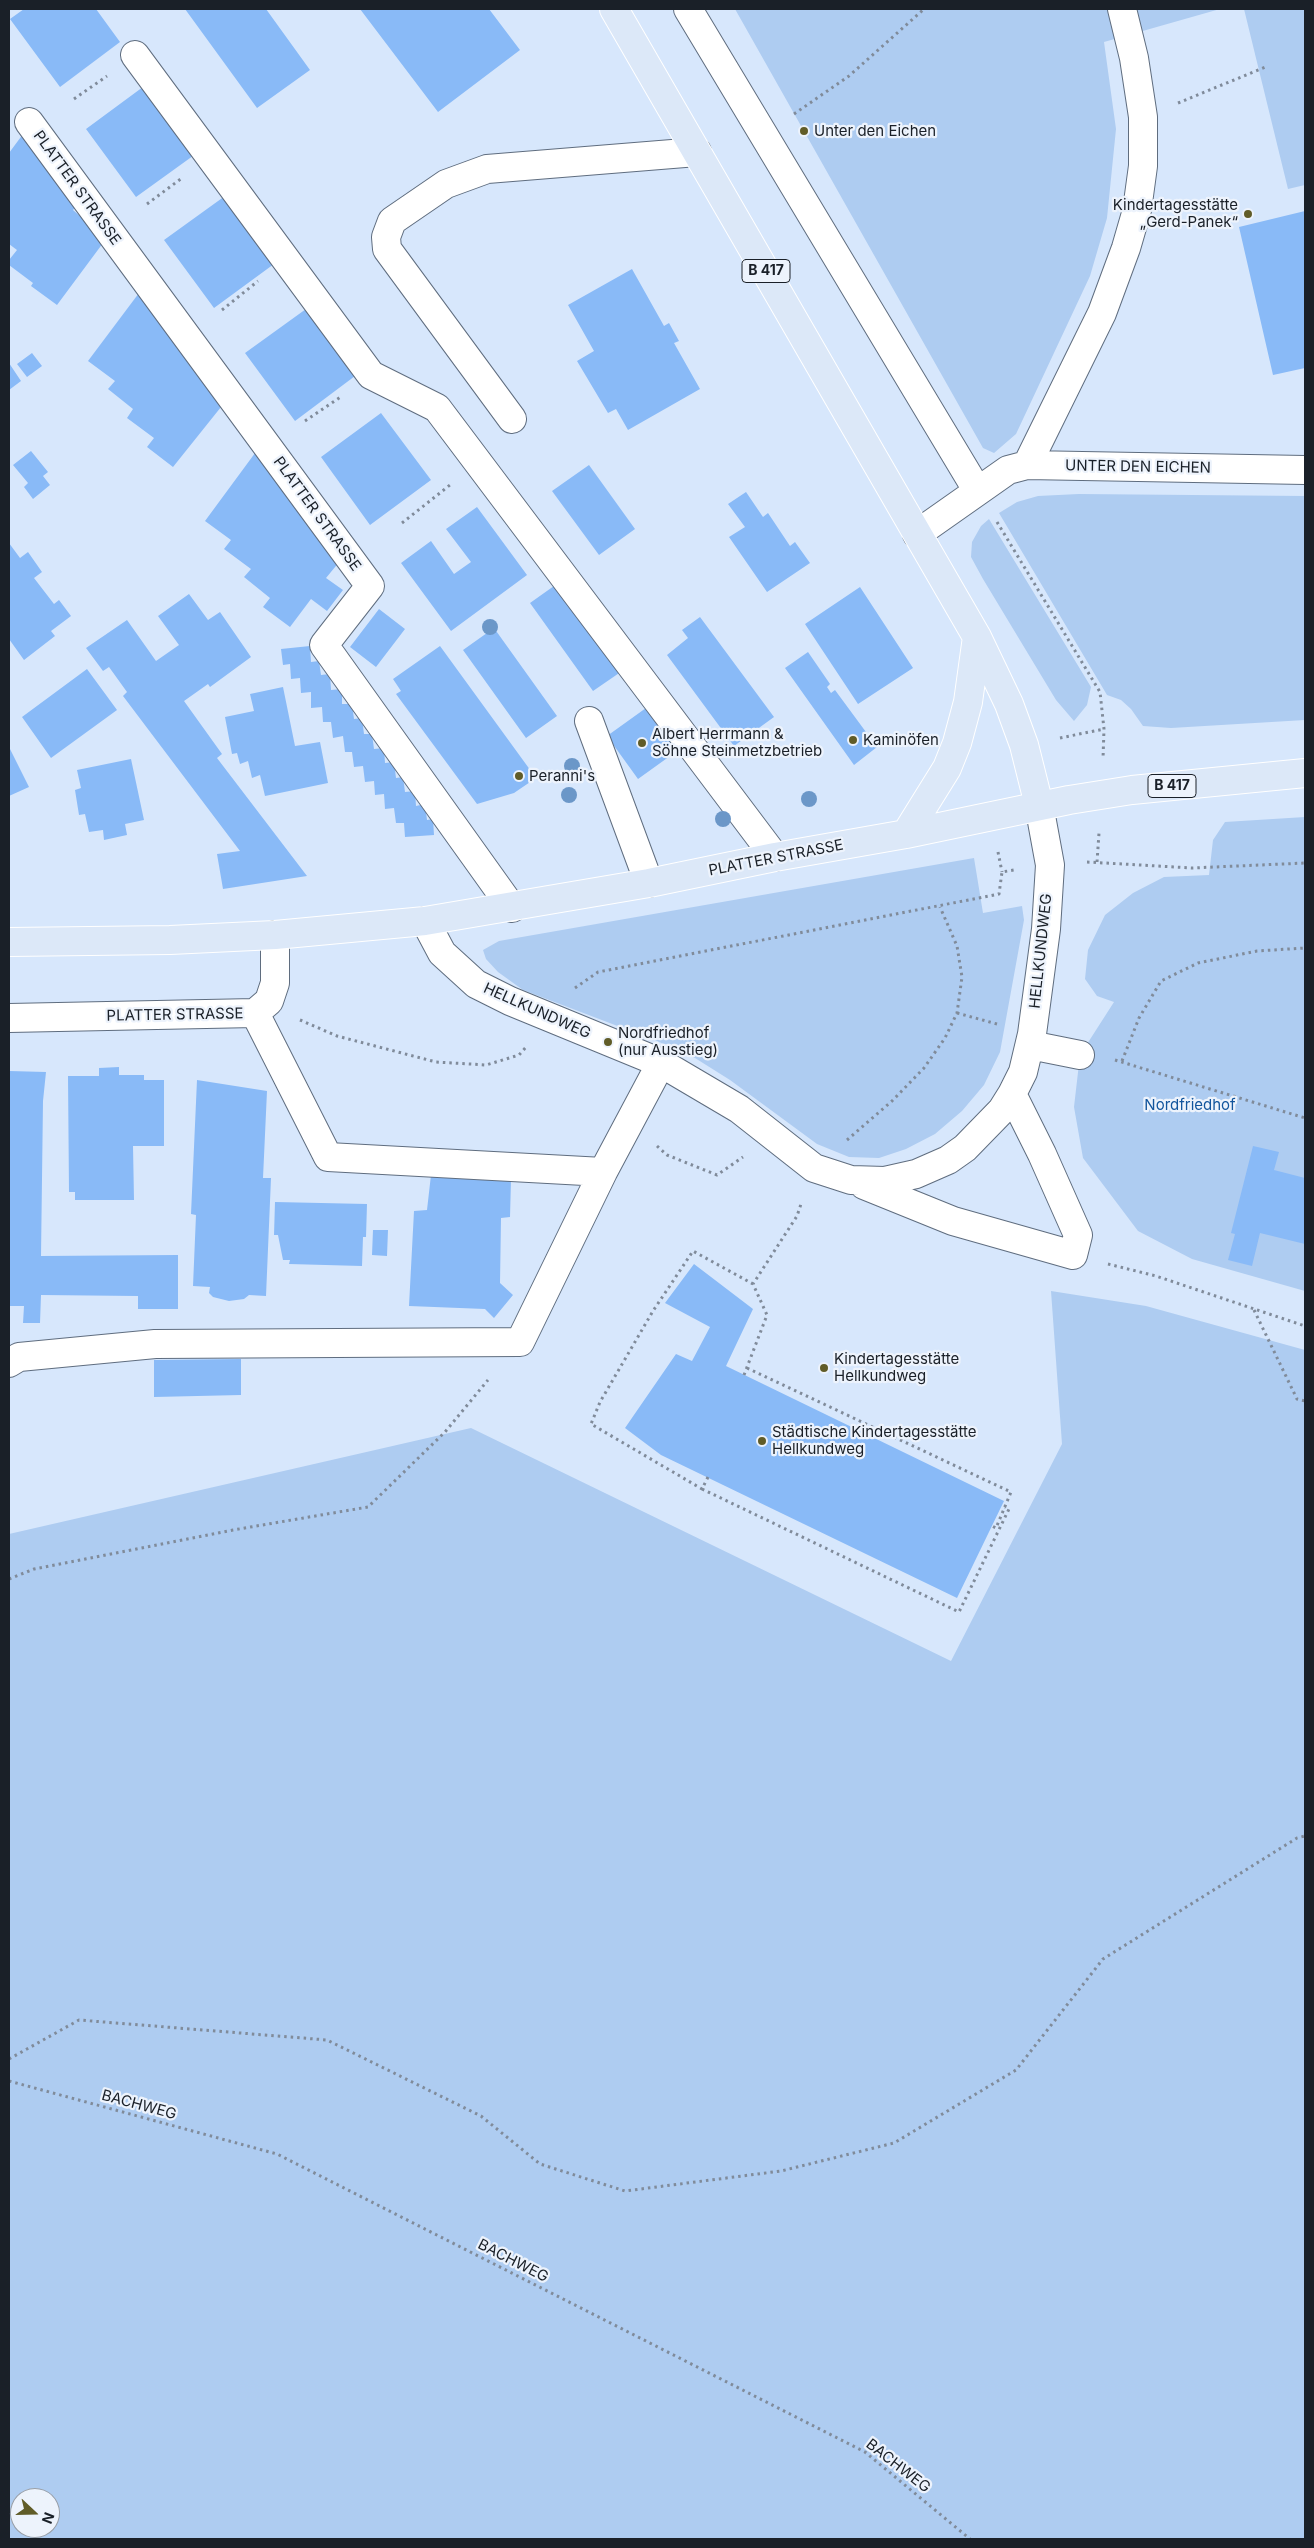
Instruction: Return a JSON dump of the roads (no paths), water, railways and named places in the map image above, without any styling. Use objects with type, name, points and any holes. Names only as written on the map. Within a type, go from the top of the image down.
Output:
[{"type":"main road","name":"B 417","points":[[614,9],[977,637],[1009,704],[1024,745],[1039,805],[1132,790],[1305,772]]},
{"type":"main road","points":[[906,834],[937,786],[957,743],[968,702],[977,637]]},
{"type":"main road","name":"PLATTER STRASSE","points":[[9,942],[170,940],[275,934],[425,921],[512,908],[649,883],[775,856],[906,834],[1039,805]]},
{"type":"street","points":[[688,9],[977,490]]},
{"type":"street","points":[[1027,465],[1102,313],[1126,248],[1137,210],[1143,166],[1143,117],[1134,58],[1122,9]]},
{"type":"street","points":[[135,55],[371,375],[436,408],[775,856]]},
{"type":"street","name":"PLATTER STRASSE","points":[[29,122],[370,586],[324,645],[512,908]]},
{"type":"street","points":[[512,418],[387,249],[386,237],[392,221],[446,184],[487,169],[697,152]]},
{"type":"street","name":"UNTER DEN EICHEN","points":[[917,534],[1008,470],[1027,465],[1305,470]]},
{"type":"street","points":[[589,721],[649,883]]},
{"type":"street","name":"HELLKUNDWEG","points":[[851,1180],[885,1181],[916,1174],[948,1160],[965,1148],[987,1126],[1012,1094],[1022,1072],[1030,1045],[1046,928],[1050,864],[1039,805]]},
{"type":"street","name":"HELLKUNDWEG","points":[[425,921],[442,953],[476,984],[510,1001],[661,1062],[739,1109],[814,1168],[851,1180],[961,1223],[1073,1255],[1078,1235],[1053,1178],[1012,1094]]},
{"type":"street","name":"PLATTER STRASSE","points":[[9,1018],[260,1009],[275,983],[275,934]]},
{"type":"street","points":[[260,1009],[328,1157],[603,1172]]},
{"type":"street","points":[[1030,1045],[1080,1055]]},
{"type":"street","points":[[9,1363],[19,1357],[155,1344],[520,1342],[603,1172],[661,1062]]},
{"type":"place","name":"Unter den Eichen","points":[[804,131]]},
{"type":"place","name":"Kindertagesstätte „Gerd-Panek“","points":[[1248,214]]},
{"type":"place","name":"Kaminöfen","points":[[853,740]]},
{"type":"place","name":"Albert Herrmann & Söhne Steinmetzbetrieb","points":[[642,743]]},
{"type":"place","name":"Peranni's","points":[[519,776]]},
{"type":"place","name":"Nordfriedhof (nur Ausstieg)","points":[[608,1042]]},
{"type":"place","name":"Kindertagesstätte Hellkundweg","points":[[824,1368]]},
{"type":"place","name":"Städtische Kindertagesstätte Hellkundweg","points":[[762,1441]]},
{"type":"park label","name":"Nordfriedhof","points":[[1190,1105]]}]
